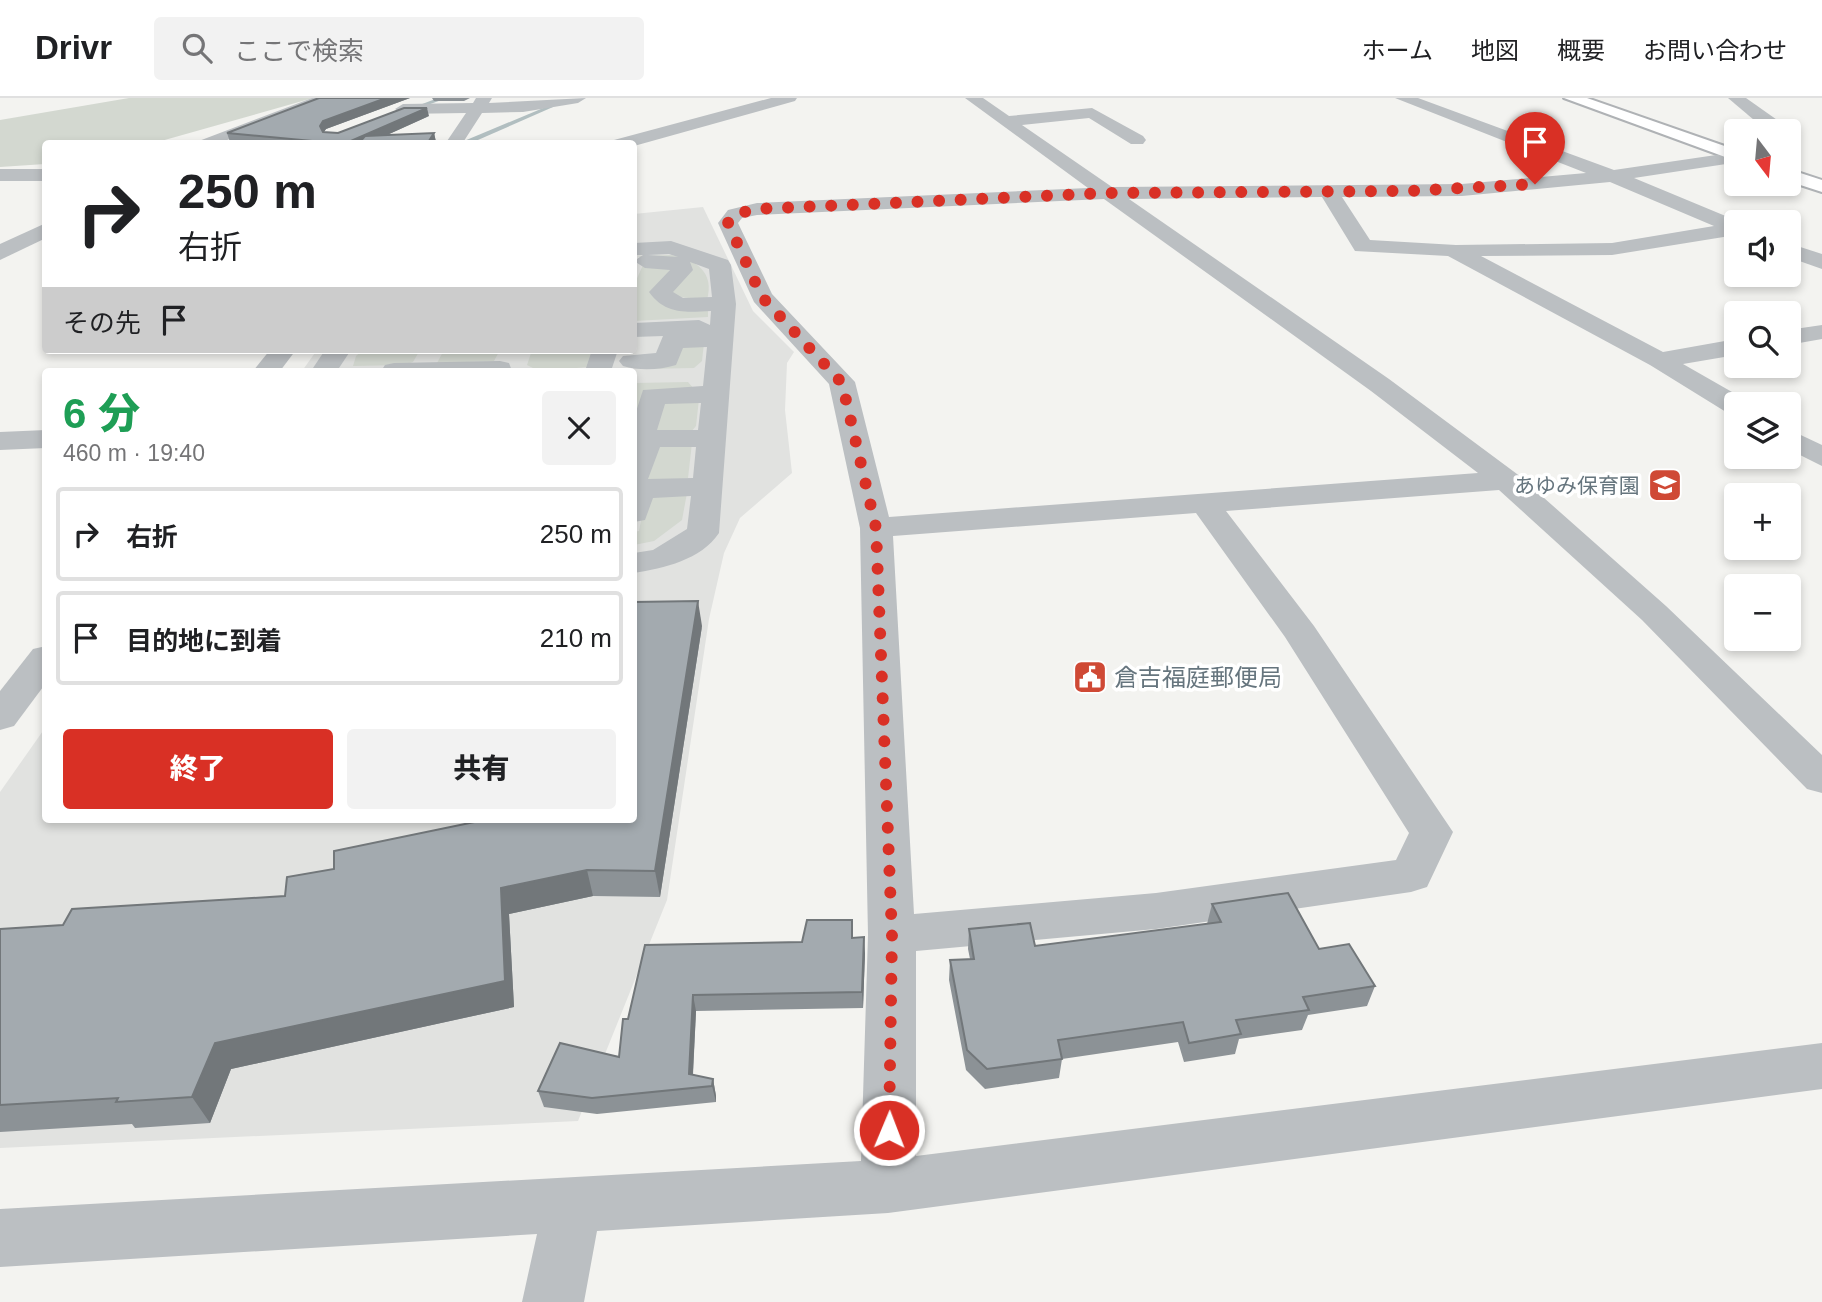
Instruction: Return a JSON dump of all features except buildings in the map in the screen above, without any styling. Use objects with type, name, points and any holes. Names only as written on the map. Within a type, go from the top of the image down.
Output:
[{"type":"highway","points":[[1572,98],[1724,148]]},
{"type":"highway","points":[[1607,98],[1724,147]]},
{"type":"highway","points":[[1801,166],[1822,173]]},
{"type":"highway","points":[[1801,179],[1822,186]]},
{"type":"street","points":[[210,140],[327,98]]},
{"type":"street","points":[[434,98],[397,111],[481,103],[540,105],[578,98]]},
{"type":"street","points":[[635,140],[789,98]]},
{"type":"street","points":[[973,98],[1380,385],[1506,480],[1654,613],[1822,779]]},
{"type":"street","points":[[1403,98],[1612,176],[1724,223]]},
{"type":"street","points":[[1736,98],[1764,119]]},
{"type":"street","points":[[456,140],[481,103]]},
{"type":"street","points":[[1007,121],[1091,113],[1137,140]]},
{"type":"street","points":[[888,1186],[892,936],[876,528],[842,383],[762,297],[728,223],[735,214],[757,209],[1109,193],[1462,190],[1612,176],[1724,154]]},
{"type":"street","points":[[0,175],[42,175]]},
{"type":"street","points":[[1328,191],[1363,246],[1452,250],[1612,249],[1724,230]]},
{"type":"street","points":[[0,253],[42,231]]},
{"type":"street","points":[[637,253],[670,247],[720,265],[722,323],[703,533],[663,558],[637,562]]},
{"type":"street","points":[[1452,250],[1659,360],[1724,399]]},
{"type":"street","points":[[0,253],[42,252]]},
{"type":"street","points":[[1801,253],[1822,262]]},
{"type":"street","points":[[637,255],[681,264],[682,270],[661,292],[668,301],[722,323]]},
{"type":"street","points":[[637,329],[722,323]]},
{"type":"street","points":[[637,369],[667,360],[671,341],[722,323]]},
{"type":"street","points":[[1801,336],[1822,332]]},
{"type":"street","points":[[1659,360],[1724,349]]},
{"type":"street","points":[[268,368],[280,354]]},
{"type":"street","points":[[434,368],[502,363]]},
{"type":"street","points":[[637,371],[718,384]]},
{"type":"street","points":[[637,426],[646,426],[653,396],[718,384]]},
{"type":"street","points":[[637,473],[648,439],[713,438]]},
{"type":"street","points":[[0,441],[42,439]]},
{"type":"street","points":[[1801,445],[1822,457]]},
{"type":"street","points":[[876,528],[1506,480]]},
{"type":"street","points":[[637,499],[639,489],[708,486]]},
{"type":"street","points":[[892,936],[1156,911],[1411,875],[1430,832],[1301,634],[1204,502]]},
{"type":"street","points":[[0,716],[42,662]]},
{"type":"street","points":[[0,1238],[888,1186],[1822,1066]]},
{"type":"street","points":[[553,1302],[573,1203]]},
{"type":"shaded area","points":[[129,98],[313,98],[165,140],[42,140],[42,164],[0,167],[0,120]]},
{"type":"shaded area","points":[[703,207],[753,311],[794,352],[787,363],[785,410],[792,473],[740,518],[724,553],[709,619],[667,900],[578,1121],[0,1148],[0,792],[42,732],[42,823],[637,823],[637,368],[304,368],[314,354],[637,354],[637,214]]},
{"type":"shaded area","points":[[672,255],[689,260],[702,269],[708,282],[707,300],[669,296],[686,273],[638,256]]},
{"type":"shaded area","points":[[643,265],[673,266],[655,290],[708,309],[708,317],[637,321],[637,278]]},
{"type":"shaded area","points":[[704,343],[702,361],[694,368],[641,369],[675,344]]},
{"type":"shaded area","points":[[418,354],[413,362],[405,365],[353,366],[356,356]]},
{"type":"shaded area","points":[[442,354],[498,354],[494,361],[437,363]]},
{"type":"shaded area","points":[[531,354],[596,354],[589,367],[533,368],[527,365]]},
{"type":"shaded area","points":[[688,382],[694,389],[649,392],[637,417],[637,383]]},
{"type":"shaded area","points":[[699,399],[696,426],[690,433],[641,435],[637,453],[637,430],[654,429],[658,400]]},
{"type":"shaded area","points":[[692,443],[688,478],[637,485],[637,476],[646,475],[651,446]]},
{"type":"shaded area","points":[[687,493],[682,520],[654,541],[637,544],[637,531],[646,495]]},
{"type":"waterway","points":[[420,106],[444,98]]},
{"type":"waterway","points":[[470,140],[550,107]]},
{"type":"place","name":"あゆみ保育園","points":[[1665,485]]},
{"type":"place","name":"倉吉福庭郵便局","points":[[1090,677]]},
{"type":"route","points":[[889,1130],[892,936],[876,528],[842,383],[762,297],[728,223],[735,214],[757,209],[1109,193],[1462,190],[1535,184]]}]
